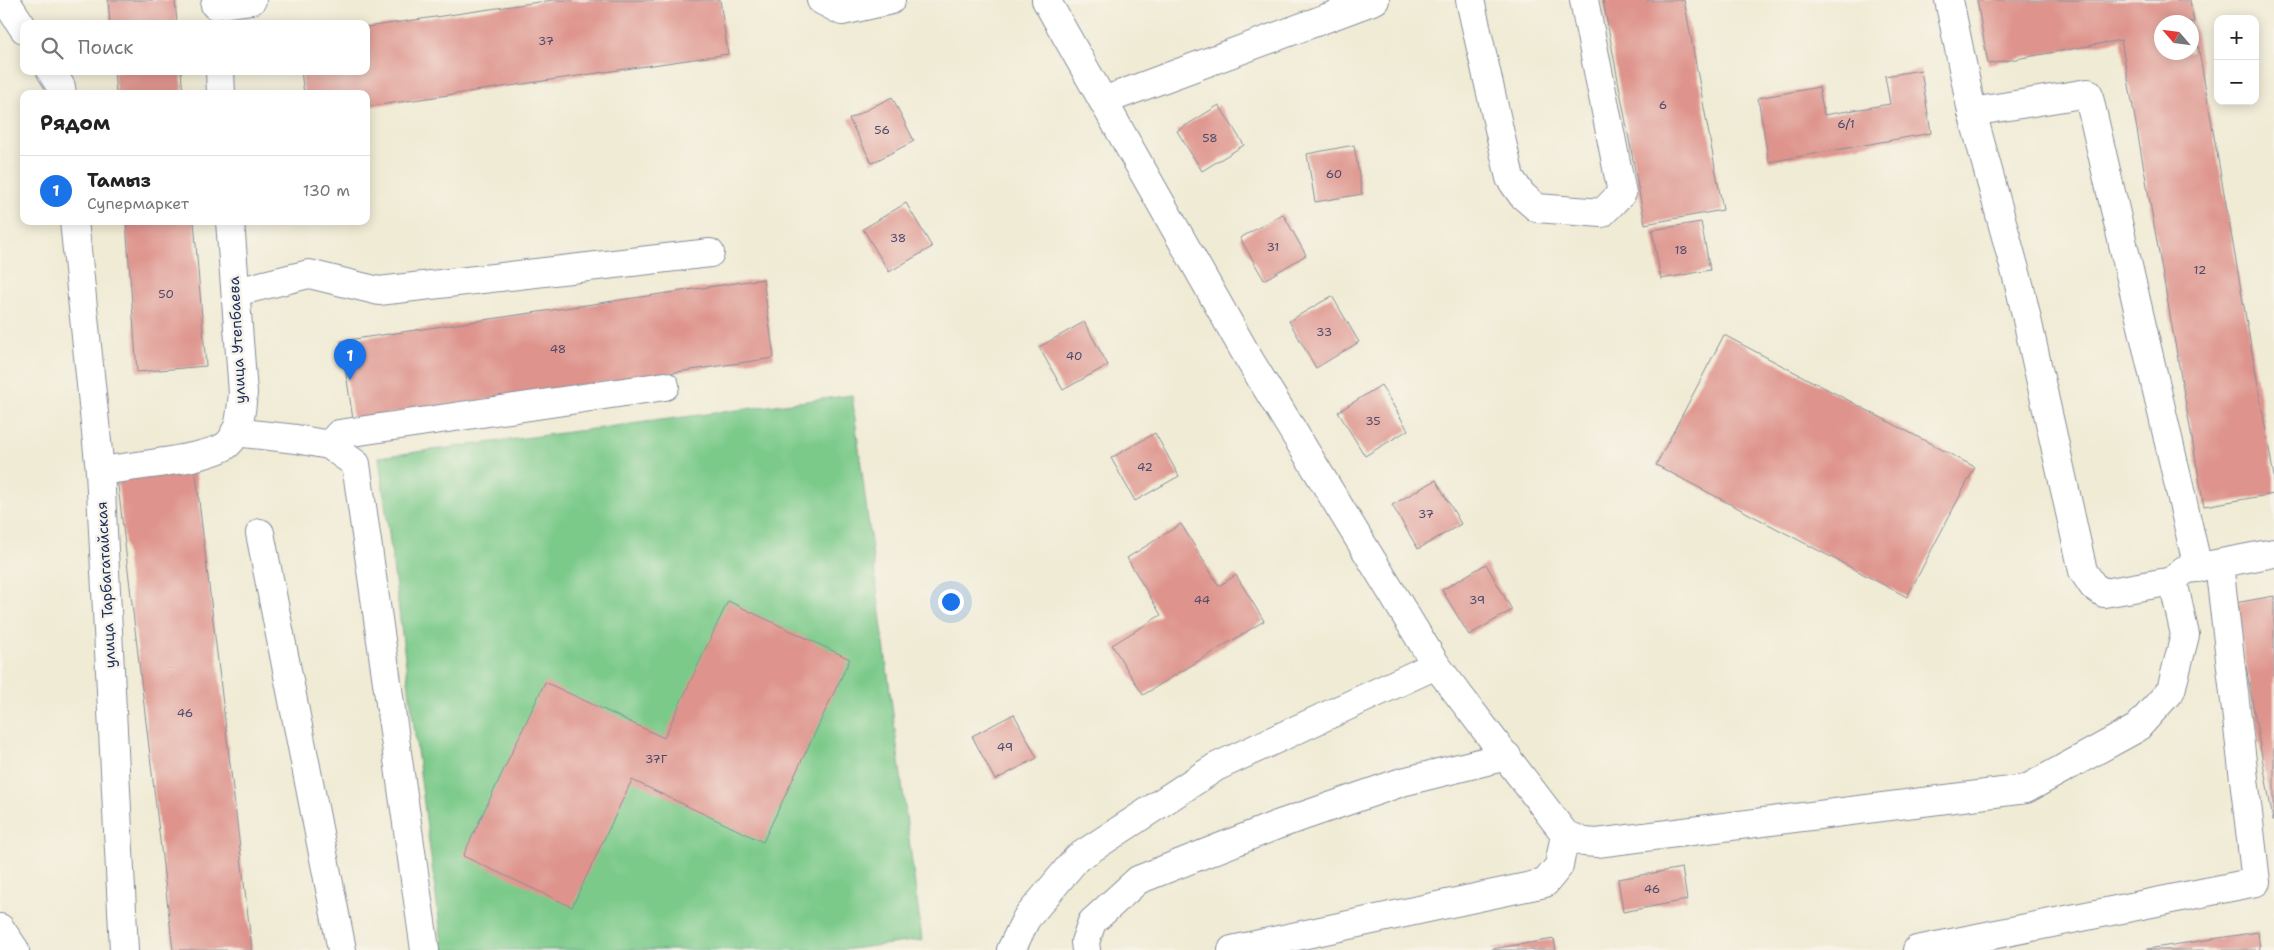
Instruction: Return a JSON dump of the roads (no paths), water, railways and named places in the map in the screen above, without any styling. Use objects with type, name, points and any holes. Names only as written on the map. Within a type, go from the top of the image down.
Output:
[{"type":"street","points":[[5,0],[20,23]]},
{"type":"street","points":[[215,10],[252,0]]},
{"type":"street","points":[[821,0],[842,11],[891,0]]},
{"type":"street","points":[[1046,0],[1248,359],[1436,664],[1565,834],[1584,842],[1596,843],[2026,789],[2136,728],[2171,690],[2185,635],[2173,582]]},
{"type":"street","points":[[1104,101],[1375,0]]},
{"type":"street","points":[[1470,0],[1510,178],[1522,195],[1537,208],[1602,213],[1622,193],[1584,0]]},
{"type":"street","points":[[1949,0],[1972,112],[2020,288],[2083,571],[2093,586],[2104,593],[2173,582],[2184,570],[2274,553]]},
{"type":"street","points":[[54,75],[61,90]]},
{"type":"street","points":[[220,75],[221,90]]},
{"type":"street","points":[[1917,950],[2256,882],[2208,566],[2088,93],[1972,112]]},
{"type":"street","name":"улица Тарбагатайская","points":[[74,225],[100,471],[124,950]]},
{"type":"street","name":"улица Утепбаева","points":[[230,225],[243,393],[240,418],[235,432]]},
{"type":"street","points":[[236,292],[309,274],[379,290],[710,253]]},
{"type":"street","points":[[328,445],[339,434],[665,386]]},
{"type":"street","points":[[100,471],[204,455],[228,444],[235,432],[296,439],[328,445],[356,464],[425,950]]},
{"type":"street","points":[[260,533],[342,950]]},
{"type":"street","points":[[1011,950],[1026,919],[1077,858],[1216,767],[1436,664]]},
{"type":"street","points":[[1086,950],[1085,942],[1092,922],[1138,880],[1277,825],[1402,782],[1507,756]]},
{"type":"street","points":[[1232,950],[1545,882],[1559,866],[1565,834]]},
{"type":"street","points":[[0,928],[15,950]]},
{"type":"place","name":"Тамыз","points":[[350,380]]}]
